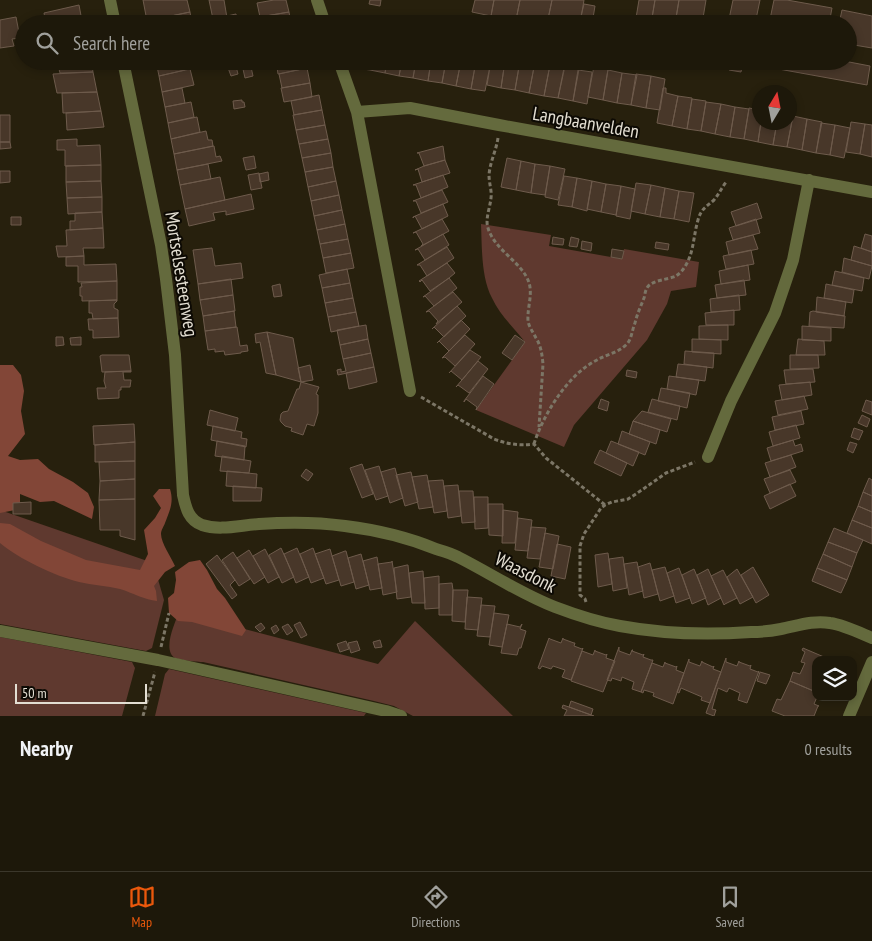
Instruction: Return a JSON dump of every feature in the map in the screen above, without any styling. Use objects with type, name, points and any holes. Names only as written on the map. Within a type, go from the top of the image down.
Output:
[{"type":"street","points":[[110,0],[113,15]]},
{"type":"street","points":[[317,0],[322,15]]},
{"type":"street","name":"Mortselsesteenweg","points":[[124,70],[161,245],[166,279],[175,354],[183,495]]},
{"type":"street","points":[[342,70],[357,112],[410,390]]},
{"type":"street","name":"Langbaanvelden","points":[[357,112],[410,108],[872,192]]},
{"type":"street","points":[[708,457],[731,401],[776,312],[793,260],[809,180]]},
{"type":"street","name":"Waasdonk","points":[[183,495],[186,509],[191,518],[202,525],[213,528],[259,524],[301,523],[338,525],[377,530],[415,540],[456,556],[553,607],[591,620],[620,626],[686,634],[752,632],[817,622],[841,625],[872,638]]},
{"type":"street","points":[[0,631],[158,660],[386,711],[401,716]]},
{"type":"street","points":[[849,716],[872,662]]},
{"type":"path","points":[[499,125],[497,145],[492,158],[489,178],[492,196],[487,221],[488,230],[493,238],[525,274],[531,290],[529,326],[537,339],[542,353],[543,364],[539,428],[534,444]]},
{"type":"path","points":[[539,428],[567,384],[580,370],[597,359],[620,350],[627,344],[631,338],[646,288],[651,284],[677,275],[683,270],[691,253],[700,213],[740,168]]},
{"type":"path","points":[[410,390],[494,439],[516,445],[534,444]]},
{"type":"path","points":[[534,444],[546,458],[605,505]]},
{"type":"path","points":[[591,620],[585,599],[580,595],[580,546],[584,534],[598,513],[605,505],[628,499],[666,473],[708,457]]},
{"type":"shaded area","points":[[481,224],[551,235],[549,246],[622,259],[624,249],[699,262],[696,287],[671,291],[667,304],[647,340],[574,425],[564,447],[476,410],[525,342],[499,310],[488,290],[483,262]]},
{"type":"shaded area","points":[[0,365],[13,365],[21,375],[24,391],[21,411],[25,434],[8,456],[20,460],[38,459],[49,469],[73,482],[88,493],[94,507],[92,519],[54,501],[40,502],[20,494],[20,509],[0,513]]},
{"type":"shaded area","points":[[159,489],[170,489],[172,498],[171,506],[161,531],[161,538],[175,566],[165,572],[154,586],[157,601],[120,589],[79,582],[59,576],[27,561],[0,543],[0,523],[10,524],[41,541],[86,560],[140,570],[148,554],[144,530],[161,508],[153,496]]},
{"type":"shaded area","points":[[0,510],[159,565],[155,569],[164,600],[152,648],[146,651],[0,624]]},
{"type":"shaded area","points":[[200,560],[217,589],[246,630],[242,636],[192,622],[178,621],[169,613],[168,598],[174,593],[175,572],[189,562]]},
{"type":"shaded area","points":[[179,612],[378,664],[415,621],[513,716],[413,716],[394,706],[374,701],[203,662],[177,659],[171,654],[169,643]]},
{"type":"shaded area","points":[[0,637],[132,662],[135,668],[122,716],[0,716]]},
{"type":"shaded area","points":[[169,669],[366,713],[364,716],[155,716],[165,674]]},
{"type":"building","points":[[143,0],[187,0],[190,12],[176,15],[146,15]]},
{"type":"building","points":[[209,0],[224,0],[226,15],[212,15]]},
{"type":"building","points":[[286,0],[289,12],[260,15],[257,3]]},
{"type":"building","points":[[370,0],[381,0],[380,6],[369,4]]},
{"type":"building","points":[[475,0],[494,0],[491,15],[472,12]]},
{"type":"building","points":[[494,0],[520,0],[517,15],[491,15]]},
{"type":"building","points":[[520,0],[552,0],[549,15],[517,15]]},
{"type":"building","points":[[552,0],[584,0],[582,15],[549,15]]},
{"type":"building","points":[[639,0],[655,0],[652,15],[636,15]]},
{"type":"building","points":[[655,0],[679,0],[676,15],[652,15]]},
{"type":"building","points":[[679,0],[706,0],[704,15],[676,15]]},
{"type":"building","points":[[733,0],[760,0],[757,15],[730,15]]},
{"type":"building","points":[[774,0],[787,0],[832,8],[831,15],[771,15]]},
{"type":"building","points":[[584,4],[595,6],[594,15],[581,15]]},
{"type":"building","points":[[79,5],[81,15],[44,15],[44,13]]},
{"type":"building","points":[[842,10],[872,16],[872,48],[857,46],[857,15],[841,15]]},
{"type":"building","points":[[190,12],[190,15],[176,15]]},
{"type":"building","points":[[289,12],[290,15],[272,15]]},
{"type":"building","points":[[15,17],[15,39],[12,39],[14,46],[0,48],[0,20]]},
{"type":"building","points":[[857,64],[870,66],[867,85],[784,70],[857,70]]},
{"type":"building","points":[[59,70],[93,70],[93,72],[60,73]]},
{"type":"building","points":[[158,70],[185,70],[159,76]]},
{"type":"building","points":[[190,70],[194,85],[162,92],[159,76]]},
{"type":"building","points":[[229,70],[237,70],[238,74],[231,76]]},
{"type":"building","points":[[243,70],[252,70],[253,76],[245,78]]},
{"type":"building","points":[[277,70],[297,70],[278,74]]},
{"type":"building","points":[[307,70],[310,83],[282,88],[279,74]]},
{"type":"building","points":[[370,70],[386,70],[385,73]]},
{"type":"building","points":[[386,70],[400,70],[399,76],[385,73]]},
{"type":"building","points":[[400,70],[414,70],[413,78],[399,76]]},
{"type":"building","points":[[414,70],[430,70],[428,81],[413,78]]},
{"type":"building","points":[[430,70],[444,70],[442,83],[428,81]]},
{"type":"building","points":[[444,70],[459,70],[456,86],[442,83]]},
{"type":"building","points":[[459,70],[474,70],[471,89],[456,86]]},
{"type":"building","points":[[474,70],[489,70],[485,91],[471,89]]},
{"type":"building","points":[[490,70],[504,70],[501,88],[487,85]]},
{"type":"building","points":[[504,70],[518,70],[515,90],[501,88]]},
{"type":"building","points":[[518,70],[533,70],[529,93],[515,90]]},
{"type":"building","points":[[533,70],[549,70],[544,96],[529,93]]},
{"type":"building","points":[[549,70],[564,70],[558,98],[544,96]]},
{"type":"building","points":[[564,70],[579,70],[573,101],[558,98]]},
{"type":"building","points":[[578,70],[592,72],[587,104],[573,101]]},
{"type":"building","points":[[593,70],[608,70],[603,100],[588,97]]},
{"type":"building","points":[[608,70],[622,73],[617,103],[603,100]]},
{"type":"building","points":[[93,72],[97,92],[57,93],[53,74]]},
{"type":"building","points":[[622,73],[637,75],[631,105],[617,103]]},
{"type":"building","points":[[636,74],[651,76],[646,108],[631,105]]},
{"type":"building","points":[[651,76],[665,79],[660,110],[646,108]]},
{"type":"building","points":[[310,83],[312,97],[284,102],[281,88]]},
{"type":"building","points":[[182,88],[185,103],[165,107],[162,92]]},
{"type":"building","points":[[663,88],[666,88],[666,93],[678,96],[672,126],[657,123]]},
{"type":"building","points":[[97,92],[101,111],[63,113],[62,93]]},
{"type":"building","points":[[319,95],[322,110],[294,115],[291,101]]},
{"type":"building","points":[[678,96],[692,98],[687,129],[672,126]]},
{"type":"building","points":[[692,99],[706,101],[701,131],[687,129]]},
{"type":"building","points":[[242,100],[245,107],[234,109],[233,101]]},
{"type":"building","points":[[191,102],[194,117],[168,123],[165,107]]},
{"type":"building","points":[[706,102],[721,104],[715,134],[701,131]]},
{"type":"building","points":[[721,104],[735,107],[730,137],[715,134]]},
{"type":"building","points":[[735,107],[749,109],[744,139],[730,137]]},
{"type":"building","points":[[749,108],[752,109],[752,130],[760,130],[758,142],[744,139]]},
{"type":"building","points":[[322,110],[325,125],[296,130],[293,115]]},
{"type":"building","points":[[101,111],[104,127],[67,130],[66,113]]},
{"type":"building","points":[[0,115],[10,115],[10,142],[0,142]]},
{"type":"building","points":[[197,117],[200,132],[171,139],[168,123]]},
{"type":"building","points":[[797,117],[807,119],[802,150],[787,147],[790,130],[797,130]]},
{"type":"building","points":[[807,119],[822,122],[816,153],[802,150]]},
{"type":"building","points":[[851,122],[865,124],[860,154],[846,152]]},
{"type":"building","points":[[821,123],[835,125],[830,155],[816,153]]},
{"type":"building","points":[[865,124],[872,125],[872,157],[860,154]]},
{"type":"building","points":[[325,125],[328,139],[299,144],[296,130]]},
{"type":"building","points":[[835,125],[850,128],[844,158],[830,155]]},
{"type":"building","points":[[760,130],[776,130],[773,145],[758,142]]},
{"type":"building","points":[[776,130],[790,130],[787,147],[773,145]]},
{"type":"building","points":[[206,131],[208,140],[212,140],[213,146],[174,154],[171,139]]},
{"type":"building","points":[[77,139],[77,146],[100,145],[101,165],[65,166],[65,150],[57,150],[57,140]]},
{"type":"building","points":[[328,139],[331,153],[302,158],[299,144]]},
{"type":"building","points":[[0,142],[10,142],[11,148],[0,149]]},
{"type":"building","points":[[214,146],[216,157],[220,156],[222,161],[177,170],[174,154]]},
{"type":"building","points":[[443,146],[445,160],[424,166],[419,153],[417,153]]},
{"type":"building","points":[[331,153],[333,167],[305,172],[302,158]]},
{"type":"building","points":[[254,156],[256,168],[246,170],[243,158]]},
{"type":"building","points":[[507,158],[521,161],[516,190],[501,187]]},
{"type":"building","points":[[445,160],[450,173],[422,182],[418,169],[415,170],[424,166]]},
{"type":"building","points":[[521,161],[535,164],[531,193],[516,190]]},
{"type":"building","points":[[208,164],[211,179],[180,185],[177,170]]},
{"type":"building","points":[[535,164],[550,166],[545,195],[531,193]]},
{"type":"building","points":[[101,165],[101,181],[66,182],[66,166]]},
{"type":"building","points":[[550,166],[565,169],[558,200],[545,197]]},
{"type":"building","points":[[333,167],[336,181],[308,187],[305,172]]},
{"type":"building","points":[[0,171],[10,171],[10,182],[0,183]]},
{"type":"building","points":[[268,172],[269,180],[260,182],[259,174]]},
{"type":"building","points":[[259,173],[262,188],[251,190],[248,175]]},
{"type":"building","points":[[443,175],[448,187],[421,198],[416,185],[413,185]]},
{"type":"building","points":[[564,176],[577,178],[572,207],[558,205]]},
{"type":"building","points":[[220,177],[225,200],[185,209],[180,185]]},
{"type":"building","points":[[577,178],[592,181],[587,211],[572,207]]},
{"type":"building","points":[[101,181],[102,197],[67,198],[66,182]]},
{"type":"building","points":[[336,181],[339,195],[311,201],[308,187]]},
{"type":"building","points":[[592,181],[606,184],[601,212],[587,209]]},
{"type":"building","points":[[636,183],[651,185],[645,214],[631,211]]},
{"type":"building","points":[[606,184],[621,186],[616,215],[601,212]]},
{"type":"building","points":[[651,185],[665,188],[660,217],[645,214]]},
{"type":"building","points":[[621,186],[635,189],[630,219],[616,216]]},
{"type":"building","points":[[665,188],[679,191],[674,219],[660,217]]},
{"type":"building","points":[[442,190],[448,202],[421,213],[416,201],[413,201]]},
{"type":"building","points":[[679,191],[694,193],[689,222],[674,219]]},
{"type":"building","points":[[251,194],[254,209],[226,215],[226,211],[213,213],[215,220],[189,226],[185,209]]},
{"type":"building","points":[[339,195],[342,210],[314,216],[311,201]]},
{"type":"building","points":[[102,197],[102,212],[68,214],[67,198]]},
{"type":"building","points":[[757,203],[762,218],[736,226],[731,212]]},
{"type":"building","points":[[443,204],[448,216],[422,229],[415,216]]},
{"type":"building","points":[[342,210],[345,224],[317,230],[314,216]]},
{"type":"building","points":[[102,212],[103,228],[70,230],[70,221],[75,221],[75,213]]},
{"type":"building","points":[[11,217],[21,217],[21,225],[11,225]]},
{"type":"building","points":[[442,219],[449,231],[421,246],[423,244],[416,232],[413,233]]},
{"type":"building","points":[[756,219],[760,233],[733,240],[729,228]]},
{"type":"building","points":[[345,224],[348,239],[320,244],[317,230]]},
{"type":"building","points":[[103,228],[104,248],[83,248],[84,256],[58,257],[56,246],[67,246],[66,230]]},
{"type":"building","points":[[443,234],[449,245],[425,260],[418,249],[415,250]]},
{"type":"building","points":[[865,234],[872,236],[872,252],[861,248]]},
{"type":"building","points":[[753,235],[758,249],[729,255],[726,242]]},
{"type":"building","points":[[553,237],[564,239],[563,245],[552,244]]},
{"type":"building","points":[[571,237],[579,239],[577,247],[569,246]]},
{"type":"building","points":[[348,239],[351,253],[323,258],[320,244]]},
{"type":"building","points":[[582,241],[592,243],[591,251],[581,249]]},
{"type":"building","points":[[656,242],[669,244],[668,250],[655,248]]},
{"type":"building","points":[[854,246],[872,252],[872,266],[851,260]]},
{"type":"building","points":[[447,247],[454,258],[427,276],[420,265],[417,265]]},
{"type":"building","points":[[212,248],[215,266],[241,263],[243,278],[198,284],[193,250]]},
{"type":"building","points":[[612,249],[624,251],[622,259],[611,257]]},
{"type":"building","points":[[751,250],[754,264],[726,269],[723,256]]},
{"type":"building","points":[[351,253],[354,268],[326,273],[323,258]]},
{"type":"building","points":[[84,256],[84,265],[116,264],[117,281],[78,282],[78,266],[66,266],[66,257]]},
{"type":"building","points":[[844,258],[872,266],[869,279],[842,272]]},
{"type":"building","points":[[447,263],[455,273],[430,291],[422,280],[419,281]]},
{"type":"building","points":[[748,265],[750,280],[721,284],[719,271]]},
{"type":"building","points":[[347,269],[350,283],[322,288],[319,275]]},
{"type":"building","points":[[835,271],[864,278],[862,291],[832,285]]},
{"type":"building","points":[[449,278],[457,288],[434,306],[425,296],[423,297]]},
{"type":"building","points":[[231,279],[233,295],[200,300],[198,284]]},
{"type":"building","points":[[744,280],[746,295],[717,298],[715,285]]},
{"type":"building","points":[[117,281],[117,300],[82,301],[82,296],[80,296],[81,283]]},
{"type":"building","points":[[350,283],[353,298],[325,303],[322,288]]},
{"type":"building","points":[[280,284],[282,296],[274,297],[272,286]]},
{"type":"building","points":[[826,284],[854,290],[852,303],[824,298]]},
{"type":"building","points":[[453,292],[462,302],[436,324],[438,321],[429,311],[426,312]]},
{"type":"building","points":[[233,295],[235,311],[203,316],[200,300]]},
{"type":"building","points":[[739,295],[740,310],[711,312],[710,299]]},
{"type":"building","points":[[817,297],[846,302],[844,316],[816,312]]},
{"type":"building","points":[[353,298],[356,312],[328,317],[325,303]]},
{"type":"building","points":[[117,300],[114,308],[118,310],[118,318],[93,319],[92,313],[89,313],[89,301]]},
{"type":"building","points":[[457,306],[466,316],[444,337],[434,327]]},
{"type":"building","points":[[734,310],[734,325],[706,325],[705,313]]},
{"type":"building","points":[[234,311],[236,327],[205,331],[203,316]]},
{"type":"building","points":[[356,312],[359,326],[331,332],[328,317]]},
{"type":"building","points":[[810,312],[845,316],[844,328],[809,326]]},
{"type":"building","points":[[118,318],[119,337],[93,338],[93,330],[89,330],[88,319]]},
{"type":"building","points":[[461,320],[470,329],[449,351],[439,341]]},
{"type":"building","points":[[366,325],[368,339],[340,345],[337,330]]},
{"type":"building","points":[[728,325],[728,340],[699,339],[699,326]]},
{"type":"building","points":[[802,326],[831,328],[831,341],[802,340]]},
{"type":"building","points":[[237,327],[240,346],[247,345],[248,351],[225,355],[224,351],[215,352],[215,349],[208,350],[205,331]]},
{"type":"building","points":[[267,332],[293,338],[301,382],[276,375]]},
{"type":"building","points":[[267,332],[276,375],[266,373],[260,342],[256,343],[255,334]]},
{"type":"building","points":[[465,335],[475,344],[455,366],[445,357],[442,358]]},
{"type":"building","points":[[515,335],[525,342],[512,360],[502,353]]},
{"type":"building","points":[[56,337],[63,337],[64,345],[56,346]]},
{"type":"building","points":[[81,337],[81,345],[71,345],[70,338]]},
{"type":"building","points":[[368,339],[371,353],[343,359],[340,345]]},
{"type":"building","points":[[692,339],[721,340],[721,354],[692,352]]},
{"type":"building","points":[[798,339],[824,341],[825,355],[796,355]]},
{"type":"building","points":[[470,350],[481,357],[462,380],[451,371],[449,373]]},
{"type":"building","points":[[685,351],[714,353],[713,368],[684,364]]},
{"type":"building","points":[[371,353],[374,367],[338,375],[337,370],[341,369],[341,372],[346,371],[343,359]]},
{"type":"building","points":[[129,355],[131,371],[102,372],[100,356]]},
{"type":"building","points":[[790,355],[818,355],[819,368],[790,369]]},
{"type":"building","points":[[478,361],[488,369],[469,393],[458,385],[456,387]]},
{"type":"building","points":[[678,364],[707,367],[705,381],[676,377]]},
{"type":"building","points":[[310,365],[313,380],[301,382],[298,368]]},
{"type":"building","points":[[374,367],[377,382],[349,389],[346,373]]},
{"type":"building","points":[[813,369],[815,382],[786,384],[784,370]]},
{"type":"building","points":[[627,370],[637,372],[636,378],[626,376]]},
{"type":"building","points":[[131,371],[123,372],[124,380],[131,380],[130,387],[121,387],[119,398],[98,399],[97,388],[106,388],[104,381],[105,372]]},
{"type":"building","points":[[483,376],[494,384],[476,410],[477,407],[466,399],[464,401]]},
{"type":"building","points":[[669,376],[699,380],[696,395],[667,389]]},
{"type":"building","points":[[301,382],[319,387],[316,394],[318,395],[318,413],[314,426],[307,424],[303,435],[291,431],[292,428],[285,426],[280,420],[281,414],[288,411]]},
{"type":"building","points":[[810,382],[812,395],[782,400],[779,385]]},
{"type":"building","points":[[661,388],[690,393],[687,408],[658,401]]},
{"type":"building","points":[[804,396],[808,409],[778,415],[775,401]]},
{"type":"building","points":[[601,399],[609,402],[607,411],[598,408]]},
{"type":"building","points":[[652,399],[680,406],[677,420],[648,412]]},
{"type":"building","points":[[866,400],[872,402],[872,415],[862,411]]},
{"type":"building","points":[[210,410],[238,418],[235,431],[207,425]]},
{"type":"building","points":[[642,411],[671,419],[667,432],[633,421]]},
{"type":"building","points":[[801,411],[804,424],[775,430],[772,417]]},
{"type":"building","points":[[862,415],[870,419],[867,427],[858,423]]},
{"type":"building","points":[[633,421],[660,430],[656,444],[629,434]]},
{"type":"building","points":[[134,424],[135,442],[94,445],[93,426]]},
{"type":"building","points":[[796,425],[800,438],[773,446],[769,432]]},
{"type":"building","points":[[213,426],[242,432],[241,438],[247,439],[246,447],[211,440]]},
{"type":"building","points":[[854,428],[863,431],[859,440],[851,437]]},
{"type":"building","points":[[622,431],[650,442],[645,455],[618,444]]},
{"type":"building","points":[[793,440],[795,446],[801,444],[803,451],[771,461],[767,448]]},
{"type":"building","points":[[217,441],[245,446],[244,460],[215,456]]},
{"type":"building","points":[[611,441],[639,452],[633,466],[606,453]]},
{"type":"building","points":[[135,442],[135,461],[95,462],[95,445]]},
{"type":"building","points":[[850,442],[857,444],[853,453],[847,450]]},
{"type":"building","points":[[600,450],[627,463],[621,476],[594,463]]},
{"type":"building","points":[[791,455],[796,467],[770,477],[765,463]]},
{"type":"building","points":[[222,456],[251,461],[249,473],[220,471]]},
{"type":"building","points":[[135,461],[135,479],[100,481],[99,462]]},
{"type":"building","points":[[362,464],[373,494],[362,498],[350,468]]},
{"type":"building","points":[[379,466],[388,496],[376,500],[365,470]]},
{"type":"building","points":[[395,468],[403,498],[390,503],[381,472]]},
{"type":"building","points":[[306,469],[313,474],[308,481],[301,476]]},
{"type":"building","points":[[790,470],[796,482],[770,493],[764,479]]},
{"type":"building","points":[[227,471],[257,474],[256,488],[226,486]]},
{"type":"building","points":[[411,472],[418,502],[405,506],[396,475]]},
{"type":"building","points":[[427,475],[433,507],[419,509],[412,477]]},
{"type":"building","points":[[869,478],[872,480],[872,496],[863,492]]},
{"type":"building","points":[[135,479],[135,499],[99,500],[100,481]]},
{"type":"building","points":[[443,480],[447,511],[434,513],[428,481]]},
{"type":"building","points":[[790,484],[796,496],[770,509],[764,496]]},
{"type":"building","points":[[458,485],[461,516],[448,518],[444,486]]},
{"type":"building","points":[[233,486],[262,488],[261,501],[233,501]]},
{"type":"building","points":[[459,491],[473,491],[475,522],[462,523]]},
{"type":"building","points":[[863,492],[872,496],[872,512],[858,506]]},
{"type":"building","points":[[474,497],[488,497],[488,528],[475,529]]},
{"type":"building","points":[[135,499],[135,540],[120,536],[120,530],[100,530],[99,500]]},
{"type":"building","points":[[31,502],[31,514],[13,514],[13,503]]},
{"type":"building","points":[[488,504],[503,504],[503,536],[489,535]]},
{"type":"building","points":[[858,506],[872,512],[872,528],[852,520]]},
{"type":"building","points":[[503,510],[518,512],[515,543],[502,543]]},
{"type":"building","points":[[518,518],[532,520],[528,551],[515,550]]},
{"type":"building","points":[[852,520],[872,528],[872,544],[847,533]]},
{"type":"building","points":[[531,527],[546,528],[540,559],[527,558]]},
{"type":"building","points":[[834,528],[863,540],[857,553],[828,542]]},
{"type":"building","points":[[545,533],[559,536],[553,569],[539,567]]},
{"type":"building","points":[[828,542],[857,553],[852,567],[823,554]]},
{"type":"building","points":[[557,544],[571,547],[565,579],[551,576]]},
{"type":"building","points":[[281,548],[294,577],[282,583],[269,555]]},
{"type":"building","points":[[297,548],[309,577],[296,583],[284,554]]},
{"type":"building","points":[[313,548],[324,578],[311,583],[300,554]]},
{"type":"building","points":[[265,549],[279,577],[268,583],[253,556]]},
{"type":"building","points":[[330,549],[339,580],[326,584],[315,554]]},
{"type":"building","points":[[249,550],[265,577],[254,584],[237,558]]},
{"type":"building","points":[[346,551],[354,582],[341,586],[332,556]]},
{"type":"building","points":[[233,552],[250,579],[239,586],[222,560]]},
{"type":"building","points":[[608,553],[612,584],[598,587],[595,555]]},
{"type":"building","points":[[361,554],[369,585],[356,589],[348,558]]},
{"type":"building","points":[[823,554],[852,567],[847,580],[817,568]]},
{"type":"building","points":[[217,555],[235,580],[230,585],[237,595],[232,599],[206,564]]},
{"type":"building","points":[[377,557],[382,588],[370,590],[363,561]]},
{"type":"building","points":[[623,557],[627,588],[613,591],[609,559]]},
{"type":"building","points":[[392,561],[397,592],[383,595],[378,564]]},
{"type":"building","points":[[637,562],[643,591],[629,595],[624,564]]},
{"type":"building","points":[[650,563],[658,594],[644,598],[638,567]]},
{"type":"building","points":[[408,565],[411,597],[397,599],[394,568]]},
{"type":"building","points":[[665,567],[674,596],[660,601],[652,570]]},
{"type":"building","points":[[753,567],[769,595],[756,603],[741,575]]},
{"type":"building","points":[[679,568],[690,598],[676,603],[667,573]]},
{"type":"building","points":[[817,568],[847,580],[841,593],[812,581]]},
{"type":"building","points":[[694,569],[706,598],[692,604],[682,575]]},
{"type":"building","points":[[708,569],[721,598],[708,605],[697,575]]},
{"type":"building","points":[[737,569],[753,597],[740,604],[727,577]]},
{"type":"building","points":[[723,570],[737,598],[724,605],[711,576]]},
{"type":"building","points":[[423,571],[425,603],[412,603],[409,573]]},
{"type":"building","points":[[439,576],[439,608],[425,609],[424,578]]},
{"type":"building","points":[[452,583],[452,615],[439,615],[439,584]]},
{"type":"building","points":[[453,590],[468,590],[465,622],[452,621]]},
{"type":"building","points":[[467,597],[482,598],[478,630],[465,629]]},
{"type":"building","points":[[481,605],[495,606],[490,637],[477,636]]},
{"type":"building","points":[[494,613],[509,615],[502,647],[489,645]]},
{"type":"building","points":[[300,622],[307,635],[301,638],[294,625]]},
{"type":"building","points":[[261,623],[265,628],[260,632],[255,627]]},
{"type":"building","points":[[288,624],[293,631],[287,635],[282,627]]},
{"type":"building","points":[[507,624],[520,627],[522,624],[520,629],[526,631],[517,655],[501,653]]},
{"type":"building","points":[[276,625],[279,630],[274,634],[271,628]]},
{"type":"building","points":[[549,638],[561,643],[563,638],[575,643],[574,646],[583,648],[571,680],[562,677],[565,670],[553,666],[551,669],[542,666],[540,669],[538,668]]},
{"type":"building","points":[[380,640],[382,647],[375,648],[373,642]]},
{"type":"building","points":[[346,641],[349,649],[340,652],[337,644]]},
{"type":"building","points":[[357,641],[360,650],[351,653],[348,643]]},
{"type":"building","points":[[619,647],[619,651],[630,655],[633,650],[644,654],[643,657],[653,660],[641,692],[632,689],[634,682],[622,677],[621,681],[612,678],[611,681],[607,680]]},
{"type":"building","points":[[803,648],[822,656],[812,656],[812,690],[790,681],[793,672],[800,674],[805,663],[801,662],[805,652],[802,650]]},
{"type":"building","points":[[595,650],[607,654],[606,658],[615,661],[603,692],[571,681],[582,651],[593,655]]},
{"type":"building","points":[[726,658],[726,662],[737,666],[739,661],[751,665],[750,669],[759,671],[747,703],[738,700],[740,693],[729,688],[727,692],[718,688],[712,709],[716,710],[714,716],[706,713]]},
{"type":"building","points":[[689,659],[689,662],[700,666],[702,661],[714,666],[713,669],[721,672],[710,703],[701,700],[702,697],[681,688],[679,693],[677,692]]},
{"type":"building","points":[[665,662],[677,666],[676,670],[684,673],[673,704],[653,696],[654,693],[644,690],[643,693],[641,692],[652,663],[663,667]]},
{"type":"building","points":[[760,672],[770,675],[766,684],[757,681]]},
{"type":"building","points":[[790,681],[812,690],[812,701],[815,701],[814,704],[819,706],[814,716],[785,716],[772,711],[777,699],[781,700]]},
{"type":"building","points":[[571,701],[593,709],[591,715],[569,707]]},
{"type":"building","points":[[563,705],[594,716],[564,716],[567,710],[562,708]]}]
